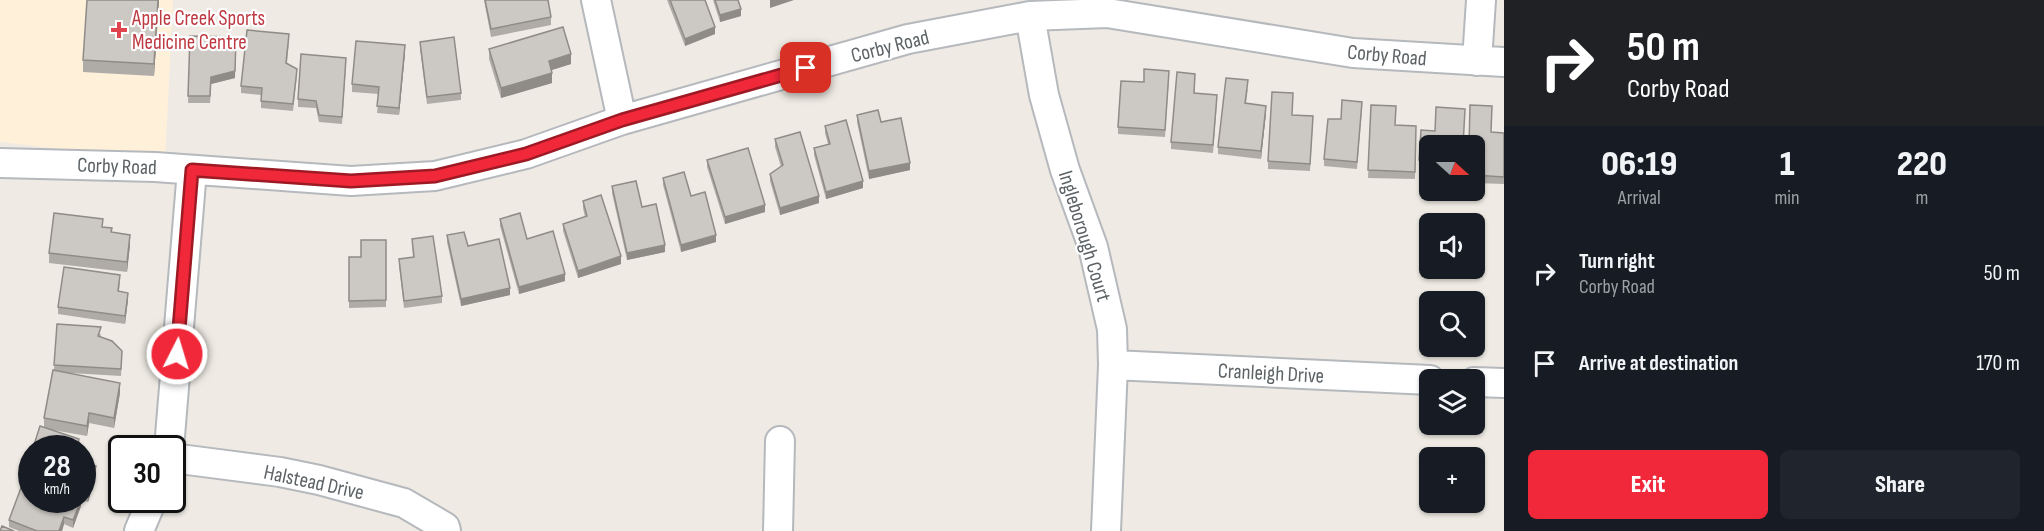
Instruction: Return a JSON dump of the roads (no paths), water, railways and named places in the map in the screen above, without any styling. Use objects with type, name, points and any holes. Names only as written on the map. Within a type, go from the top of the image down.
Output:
[{"type":"street","points":[[596,0],[622,120]]},
{"type":"street","points":[[1481,0],[1490,61]]},
{"type":"street","name":"Corby Road","points":[[0,163],[155,167],[351,181],[435,176],[526,154],[622,120],[908,39],[1030,16],[1107,13],[1353,53],[1490,61]]},
{"type":"street","name":"Ingleborough Court","points":[[1030,16],[1044,95],[1065,170],[1093,247],[1112,329],[1113,365],[1106,531]]},
{"type":"street","points":[[170,435],[192,170]]},
{"type":"street","name":"Cranleigh Drive","points":[[1113,365],[1419,379]]},
{"type":"street","points":[[1485,382],[1504,383]]},
{"type":"street","points":[[778,531],[780,441]]},
{"type":"street","name":"Halstead Drive","points":[[186,460],[280,472],[404,503],[445,527],[446,531]]},
{"type":"street","points":[[139,531],[147,513]]},
{"type":"place","name":"Apple Creek Sports Medicine Centre","points":[[119,30]]}]
